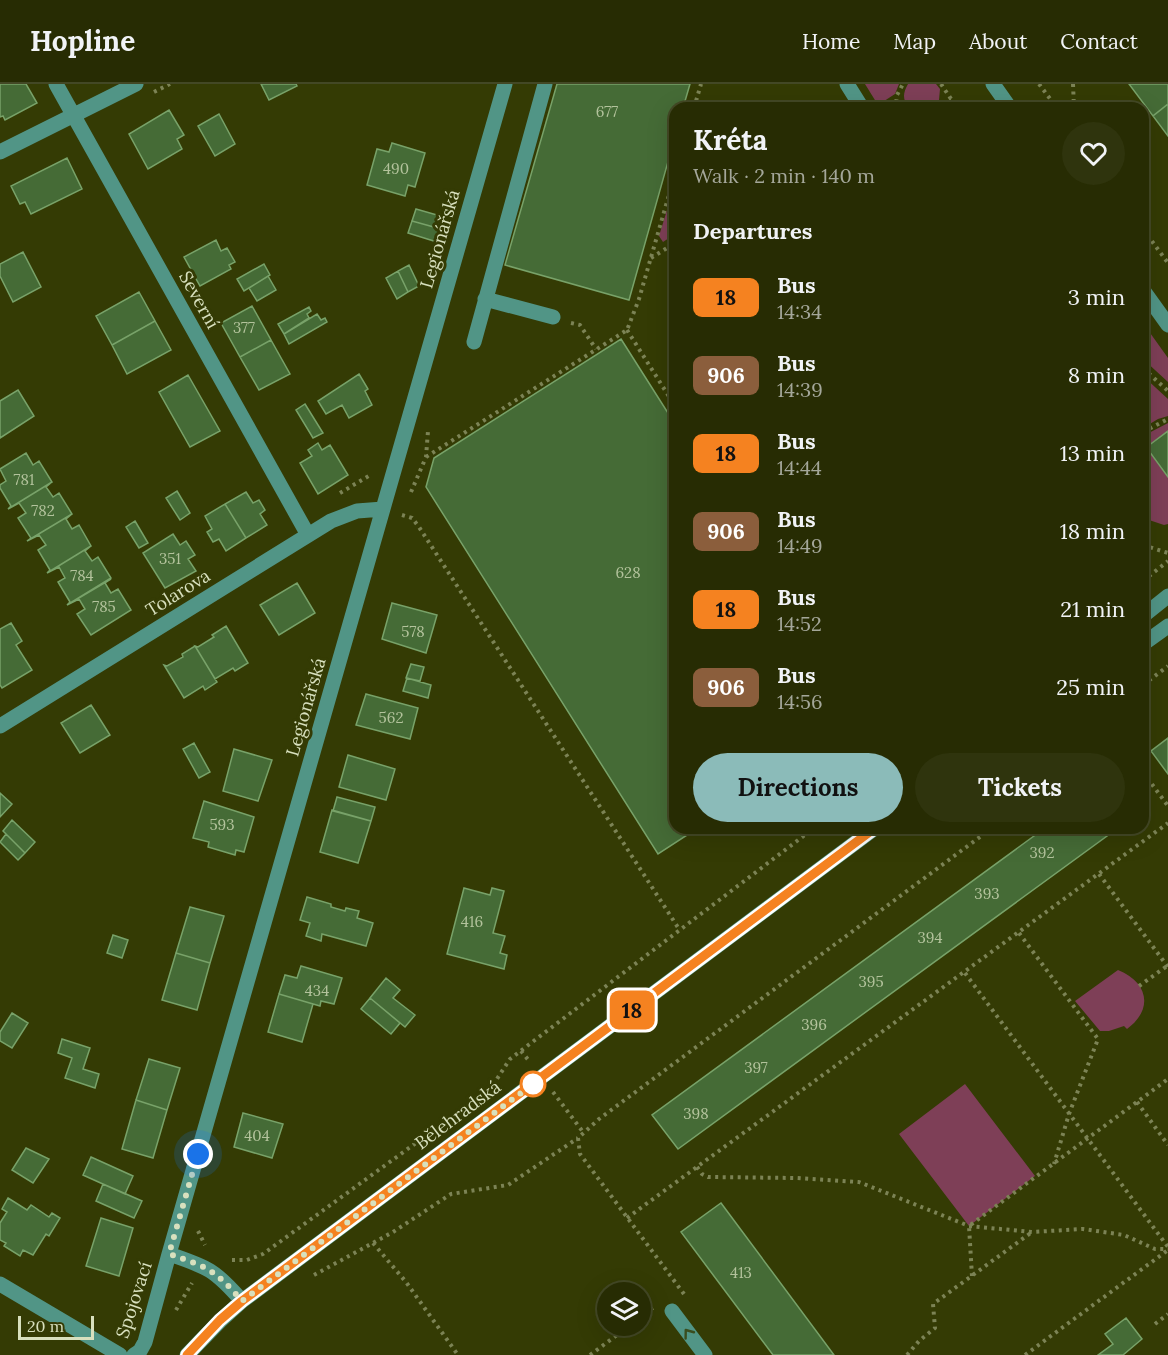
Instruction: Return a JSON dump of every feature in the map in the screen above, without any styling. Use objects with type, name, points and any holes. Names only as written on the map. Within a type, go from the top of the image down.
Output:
[{"type":"street","name":"Severní","points":[[56,84],[308,535]]},
{"type":"street","points":[[0,152],[136,84]]},
{"type":"street","name":"Legionářská","points":[[169,1254],[505,84]]},
{"type":"street","points":[[474,342],[545,84]]},
{"type":"street","points":[[847,84],[858,102]]},
{"type":"street","points":[[993,84],[1005,102]]},
{"type":"street","points":[[1149,298],[1168,325]]},
{"type":"street","points":[[485,299],[554,317]]},
{"type":"street","name":"Tolarova","points":[[0,726],[331,521],[357,510],[383,509]]},
{"type":"street","points":[[1149,611],[1168,596]]},
{"type":"street","points":[[1149,640],[1168,626]]},
{"type":"street","name":"Bělehradská","points":[[187,1355],[220,1320],[242,1301],[868,834]]},
{"type":"street","points":[[169,1254],[214,1271],[242,1301]]},
{"type":"street","name":"Spojovací","points":[[134,1355],[145,1342],[169,1254]]},
{"type":"street","name":"Spojovací","points":[[0,1284],[120,1355]]},
{"type":"street","points":[[672,1311],[705,1355]]},
{"type":"path","points":[[696,102],[701,84]]},
{"type":"path","points":[[941,84],[953,102]]},
{"type":"path","points":[[1040,84],[1053,102]]},
{"type":"path","points":[[1073,84],[1074,102]]},
{"type":"path","points":[[897,102],[902,86]]},
{"type":"path","points":[[945,102],[951,98]]},
{"type":"path","points":[[426,457],[627,330],[669,195]]},
{"type":"path","points":[[1149,237],[1168,263]]},
{"type":"path","points":[[651,258],[669,247]]},
{"type":"path","points":[[554,317],[580,325],[596,349]]},
{"type":"path","points":[[627,330],[669,396]]},
{"type":"path","points":[[1149,374],[1168,391]]},
{"type":"path","points":[[1149,429],[1168,419]]},
{"type":"path","points":[[383,509],[411,518],[418,527],[679,929]]},
{"type":"path","points":[[1149,547],[1168,553]]},
{"type":"path","points":[[1149,576],[1168,561]]},
{"type":"path","points":[[1149,680],[1168,666]]},
{"type":"path","points":[[1149,780],[1168,806]]},
{"type":"path","points":[[627,1218],[1168,823]]},
{"type":"path","points":[[487,1090],[496,1083],[510,1059],[806,834]]},
{"type":"path","points":[[305,1282],[452,1194],[508,1185],[578,1138],[583,1132],[984,834]]},
{"type":"path","points":[[1099,874],[1167,966],[1139,986]]},
{"type":"path","points":[[1019,933],[1098,1039],[1069,1114],[1054,1164]]},
{"type":"path","points":[[964,973],[1168,1249]]},
{"type":"path","points":[[969,1226],[1168,1079]]},
{"type":"path","points":[[550,1088],[583,1132]]},
{"type":"path","points":[[1137,1102],[1168,1145]]},
{"type":"path","points":[[578,1138],[580,1154],[687,1298]]},
{"type":"path","points":[[229,1260],[247,1260],[263,1254],[420,1139]]},
{"type":"path","points":[[697,1167],[702,1174],[708,1177],[796,1178],[859,1182],[969,1226],[1032,1232],[1083,1230],[1124,1235],[1155,1249],[1168,1249]]},
{"type":"path","points":[[196,1223],[202,1240],[211,1251]]},
{"type":"path","points":[[969,1226],[972,1276]]},
{"type":"path","points":[[907,1355],[935,1328],[933,1304],[1032,1232]]},
{"type":"path","points":[[373,1243],[406,1282],[458,1355]]},
{"type":"path","points":[[1025,1355],[1168,1249]]},
{"type":"path","points":[[1155,1324],[1168,1314]]},
{"type":"path","points":[[590,1355],[616,1336]]},
{"type":"shaded area","points":[[865,84],[899,84],[895,94],[883,102],[876,102]]},
{"type":"shaded area","points":[[908,84],[936,84],[940,89],[939,100],[905,102],[905,90]]},
{"type":"shaded area","points":[[669,204],[669,238],[663,242],[659,236]]},
{"type":"shaded area","points":[[1149,331],[1168,358],[1168,382],[1149,365]]},
{"type":"shaded area","points":[[1149,382],[1168,399],[1168,416],[1149,424]]},
{"type":"shaded area","points":[[1168,423],[1168,431],[1149,445],[1149,433]]},
{"type":"shaded area","points":[[1149,451],[1168,477],[1168,524],[1164,525],[1149,520]]},
{"type":"shaded area","points":[[1118,970],[1136,981],[1144,996],[1144,1005],[1136,1021],[1127,1029],[1124,1026],[1109,1031],[1100,1031],[1075,1001]]},
{"type":"shaded area","points":[[965,1084],[1035,1176],[969,1226],[899,1134]]},
{"type":"building","points":[[0,84],[26,84],[37,103],[5,120],[3,116],[0,117]]},
{"type":"building","points":[[261,84],[296,84],[297,86],[269,100]]},
{"type":"building","points":[[557,84],[690,84],[685,102],[669,102],[669,158],[629,300],[505,265]]},
{"type":"building","points":[[1129,84],[1168,84],[1168,104],[1153,116],[1149,111],[1149,102],[1142,102]]},
{"type":"building","points":[[1168,104],[1168,136],[1153,116]]},
{"type":"building","points":[[169,110],[184,135],[177,139],[182,149],[148,169],[129,134]]},
{"type":"building","points":[[219,114],[235,144],[215,156],[198,126]]},
{"type":"building","points":[[392,143],[425,153],[415,187],[408,185],[405,196],[367,185],[377,149],[389,152]]},
{"type":"building","points":[[67,158],[82,189],[31,214],[25,202],[20,204],[11,186]]},
{"type":"building","points":[[416,209],[444,217],[441,229],[412,221]]},
{"type":"building","points":[[412,221],[441,229],[437,242],[408,233]]},
{"type":"building","points":[[216,240],[221,251],[227,248],[235,262],[229,265],[231,269],[200,286],[184,257]]},
{"type":"building","points":[[23,252],[41,287],[13,302],[0,276],[0,264]]},
{"type":"building","points":[[264,264],[270,275],[244,291],[237,279]]},
{"type":"building","points":[[409,265],[419,286],[408,292],[398,271]]},
{"type":"building","points":[[398,271],[408,292],[397,299],[386,278]]},
{"type":"building","points":[[268,276],[276,290],[257,301],[249,288]]},
{"type":"building","points":[[139,292],[155,321],[112,345],[96,316]]},
{"type":"building","points":[[252,306],[271,340],[240,357],[221,323]]},
{"type":"building","points":[[309,307],[311,311],[307,314],[309,318],[284,334],[278,324]]},
{"type":"building","points":[[317,314],[321,320],[325,318],[327,322],[289,344],[284,334]]},
{"type":"building","points":[[155,321],[171,350],[127,374],[112,345]]},
{"type":"building","points":[[621,339],[669,415],[669,834],[689,834],[658,854],[426,487],[434,458]]},
{"type":"building","points":[[271,340],[290,374],[259,390],[240,357]]},
{"type":"building","points":[[359,374],[368,389],[365,391],[372,405],[349,418],[342,405],[326,414],[318,401]]},
{"type":"building","points":[[188,375],[220,431],[190,447],[159,392]]},
{"type":"building","points":[[18,390],[34,416],[0,438],[0,401]]},
{"type":"building","points":[[305,404],[323,433],[313,438],[296,410]]},
{"type":"building","points":[[1168,431],[1168,477],[1149,451],[1149,445]]},
{"type":"building","points":[[318,443],[322,450],[330,445],[348,475],[318,494],[300,463],[312,456],[308,450]]},
{"type":"building","points":[[26,453],[33,465],[39,461],[52,482],[8,509],[11,506],[0,488],[0,485],[6,481],[0,469]]},
{"type":"building","points":[[52,482],[46,487],[53,497],[59,493],[72,514],[27,541],[31,538],[18,518],[26,513],[19,503],[8,509]]},
{"type":"building","points":[[177,491],[190,513],[180,520],[166,498]]},
{"type":"building","points":[[246,492],[253,503],[259,500],[265,510],[260,514],[267,525],[246,538],[225,504]]},
{"type":"building","points":[[225,504],[246,538],[226,551],[219,539],[213,542],[207,532],[212,529],[205,516]]},
{"type":"building","points":[[72,514],[66,519],[72,529],[79,525],[91,546],[47,573],[50,570],[38,550],[46,545],[39,535],[27,541]]},
{"type":"building","points":[[135,521],[148,543],[139,548],[126,527]]},
{"type":"building","points":[[173,534],[180,545],[186,541],[195,555],[188,559],[196,571],[165,588],[143,553]]},
{"type":"building","points":[[91,546],[85,551],[92,561],[98,557],[111,578],[67,605],[70,602],[58,582],[65,578],[59,567],[47,573]]},
{"type":"building","points":[[111,579],[105,583],[111,593],[118,589],[131,610],[91,635],[77,614],[85,609],[79,599],[67,605]]},
{"type":"building","points":[[297,583],[315,613],[279,635],[260,605]]},
{"type":"building","points":[[392,603],[437,615],[426,653],[382,639]]},
{"type":"building","points":[[11,623],[22,641],[16,645],[32,670],[2,688],[0,685],[0,629]]},
{"type":"building","points":[[226,626],[248,663],[235,671],[233,668],[215,679],[195,646],[198,647],[214,637],[212,635]]},
{"type":"building","points":[[195,646],[217,682],[205,690],[203,686],[184,698],[164,665],[167,666],[183,657],[182,654]]},
{"type":"building","points":[[411,664],[424,667],[420,681],[406,678]]},
{"type":"building","points":[[407,678],[431,685],[428,698],[403,691]]},
{"type":"building","points":[[366,694],[418,708],[410,739],[356,725]]},
{"type":"building","points":[[91,705],[110,735],[80,753],[61,723]]},
{"type":"building","points":[[1168,738],[1168,774],[1151,751]]},
{"type":"building","points":[[194,743],[210,772],[199,778],[183,749]]},
{"type":"building","points":[[234,749],[272,760],[258,801],[223,791]]},
{"type":"building","points":[[348,755],[395,769],[386,800],[339,787]]},
{"type":"building","points":[[0,793],[12,804],[0,817]]},
{"type":"building","points":[[337,797],[375,807],[371,821],[333,811]]},
{"type":"building","points":[[204,801],[254,817],[244,852],[236,850],[235,855],[208,847],[209,842],[193,838]]},
{"type":"building","points":[[332,810],[371,821],[358,863],[320,852]]},
{"type":"building","points":[[12,820],[35,842],[25,853],[3,831]]},
{"type":"building","points":[[6,834],[25,853],[18,860],[0,842]]},
{"type":"building","points":[[1037,834],[1110,834],[678,1149],[652,1115]]},
{"type":"building","points":[[464,888],[490,895],[492,888],[504,891],[493,933],[505,936],[500,953],[507,955],[504,969],[447,954]]},
{"type":"building","points":[[307,897],[345,911],[346,908],[359,911],[357,918],[373,923],[366,946],[322,934],[321,941],[306,936],[310,923],[300,920]]},
{"type":"building","points":[[190,907],[224,916],[210,963],[176,953]]},
{"type":"building","points":[[113,935],[128,940],[122,958],[107,953]]},
{"type":"building","points":[[176,953],[210,963],[197,1010],[162,1000]]},
{"type":"building","points":[[301,966],[342,978],[334,1004],[321,1001],[320,1006],[279,994],[285,975],[297,978]]},
{"type":"building","points":[[386,978],[400,990],[393,998],[415,1015],[405,1027],[370,998]]},
{"type":"building","points":[[279,994],[313,1004],[302,1042],[268,1032]]},
{"type":"building","points":[[370,998],[400,1023],[391,1034],[361,1009]]},
{"type":"building","points":[[12,1013],[28,1023],[12,1048],[0,1041],[0,1032]]},
{"type":"building","points":[[62,1039],[90,1048],[83,1069],[99,1074],[95,1088],[65,1078],[72,1058],[58,1053]]},
{"type":"building","points":[[149,1059],[180,1068],[167,1110],[136,1100]]},
{"type":"building","points":[[136,1100],[167,1110],[153,1158],[122,1149]]},
{"type":"building","points":[[243,1113],[283,1124],[272,1158],[234,1147]]},
{"type":"building","points":[[26,1148],[49,1159],[33,1183],[12,1170]]},
{"type":"building","points":[[91,1157],[133,1176],[125,1194],[83,1175]]},
{"type":"building","points":[[103,1184],[142,1201],[134,1218],[96,1201]]},
{"type":"building","points":[[8,1198],[27,1210],[31,1205],[49,1217],[52,1213],[60,1218],[49,1236],[46,1234],[33,1255],[23,1250],[20,1256],[4,1246],[6,1243],[0,1240],[0,1223],[7,1212],[2,1209]]},
{"type":"building","points":[[721,1203],[834,1355],[773,1355],[681,1232]]},
{"type":"building","points":[[101,1218],[133,1228],[119,1276],[86,1266]]},
{"type":"building","points":[[1126,1318],[1142,1339],[1123,1355],[1098,1355],[1113,1344],[1105,1334]]},
{"type":"bus line","name":"18","points":[[187,1355],[220,1320],[242,1301],[867,834]]},
{"type":"route","points":[[198,1154],[169,1254],[214,1271],[242,1301],[533,1084]]}]
